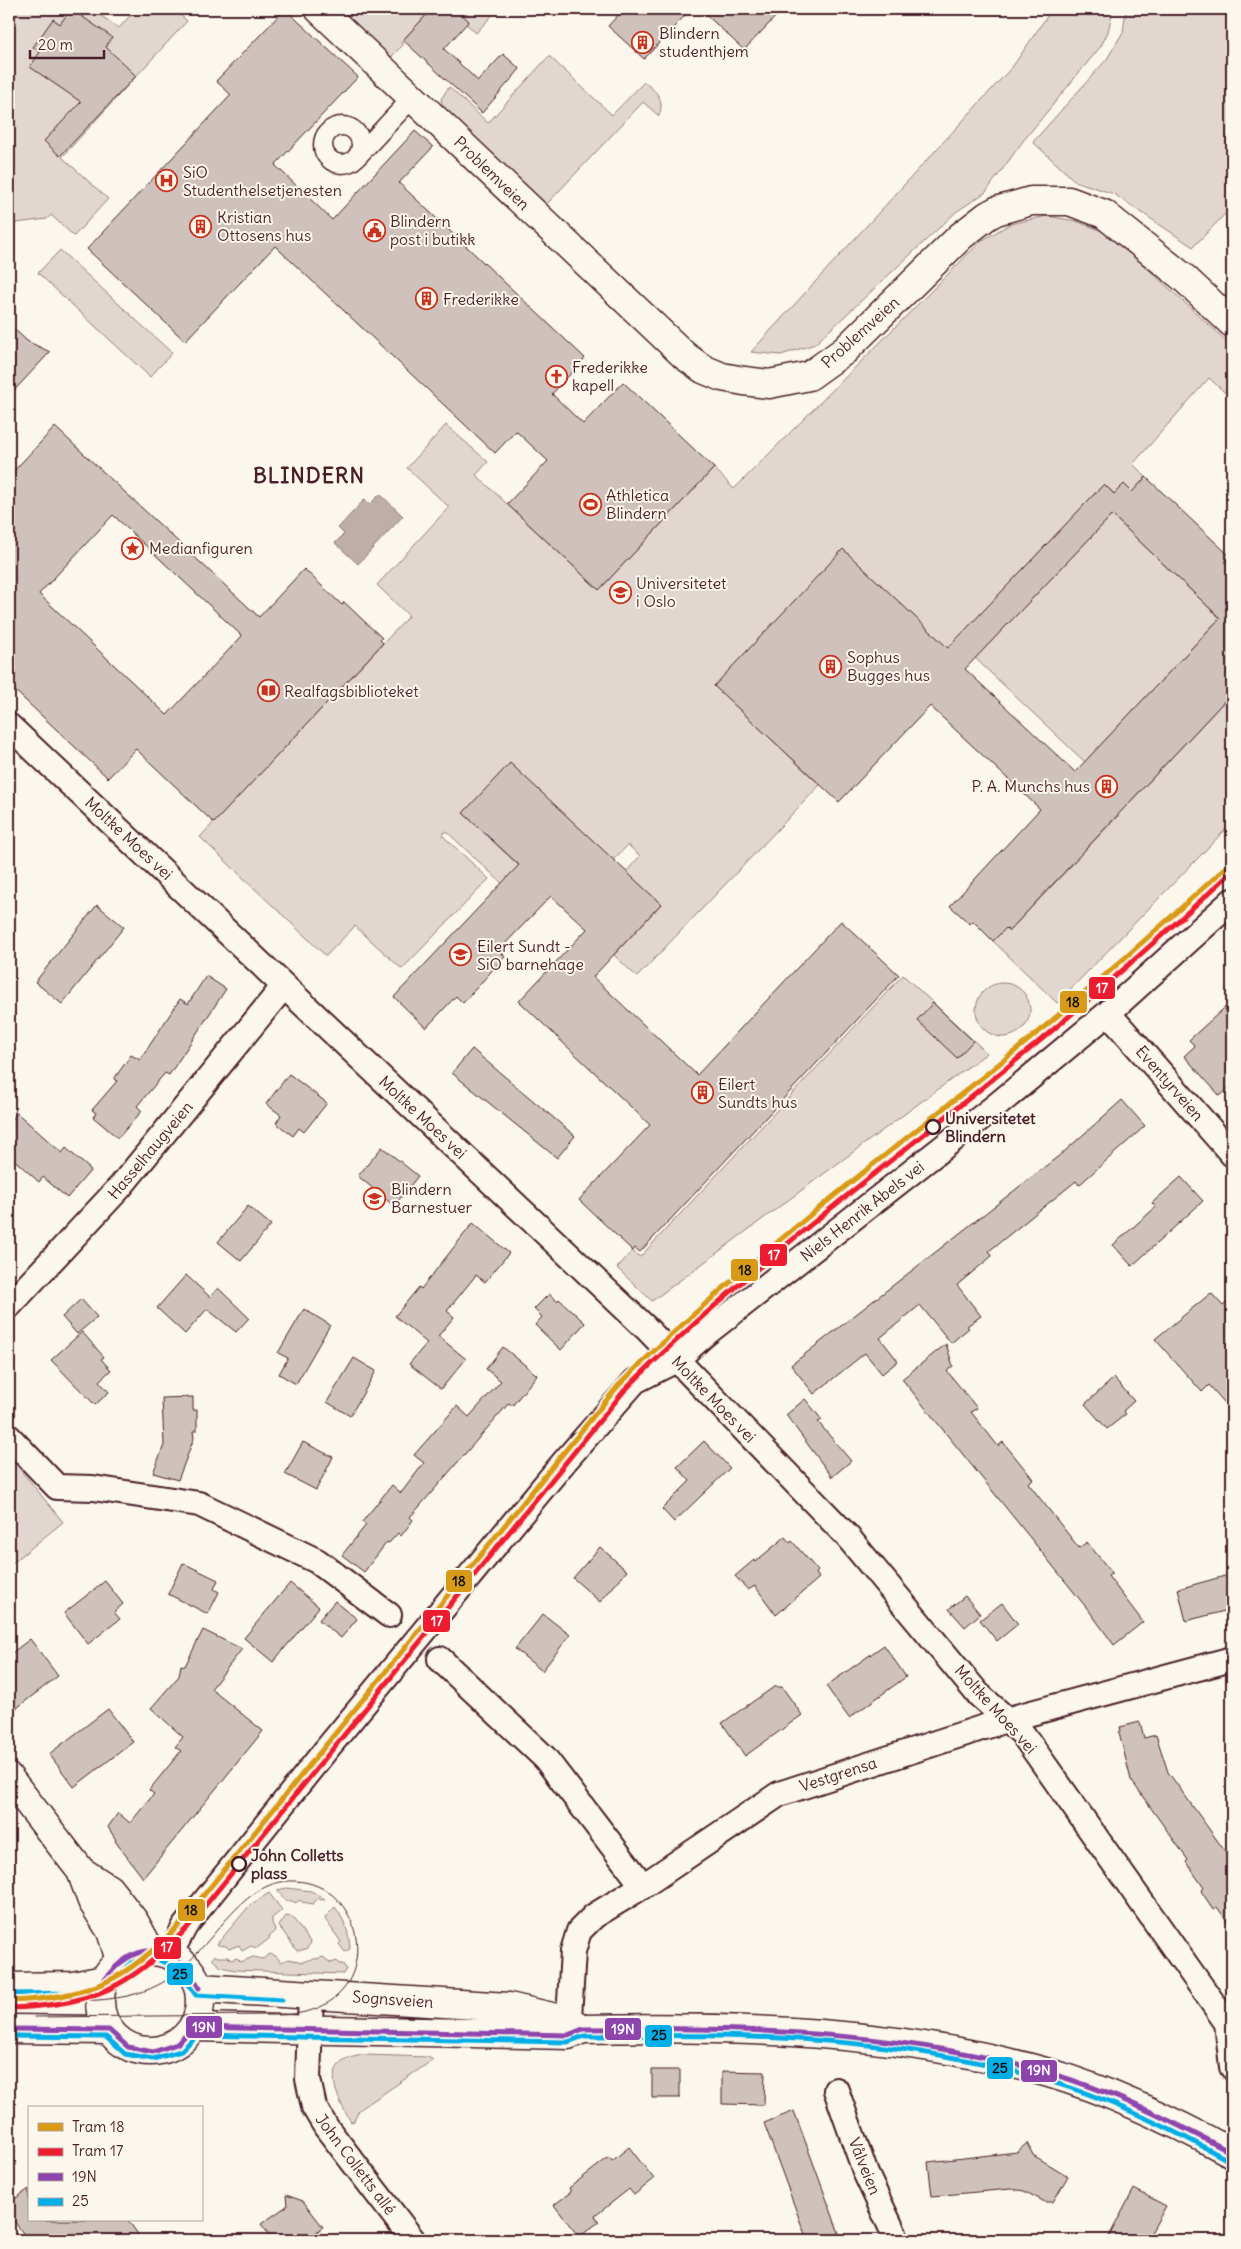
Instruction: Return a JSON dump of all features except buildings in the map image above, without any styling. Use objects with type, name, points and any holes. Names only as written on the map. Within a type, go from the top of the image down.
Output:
[{"type":"main road","name":"Problemveien","points":[[319,9],[685,356],[703,369],[722,377],[769,384],[809,376],[844,351],[961,236],[996,211],[1031,201],[1068,201],[1104,214],[1184,278],[1232,323]]},
{"type":"main road","points":[[9,1778],[81,1871],[92,1901],[111,1931],[112,1970],[100,2003],[102,2016],[109,2030],[128,2047],[153,2052],[177,2044],[194,2027],[201,2001],[199,1988],[193,1973],[182,1961],[160,1952],[140,1951],[112,1970],[73,1986],[9,1986]]},
{"type":"main road","points":[[81,1871],[109,1889],[160,1952]]},
{"type":"main road","name":"Sognsveien","points":[[199,1988],[509,2007],[573,2028]]},
{"type":"main road","name":"Sognsveien","points":[[194,2027],[720,2030],[814,2034],[915,2044],[964,2053],[1050,2074],[1088,2086],[1143,2108],[1232,2152]]},
{"type":"main road","points":[[9,2029],[109,2030]]},
{"type":"street","points":[[366,141],[354,130],[342,126],[330,130],[323,141],[325,154],[334,162],[346,164],[356,158],[366,141],[413,97]]},
{"type":"street","name":"Moltke Moes vei","points":[[9,726],[562,1247],[676,1360],[847,1536],[978,1694],[1009,1719],[1022,1733],[1226,2023],[1232,2067]]},
{"type":"street","name":"Niels Henrik Abels vei","points":[[160,1952],[185,1926],[325,1751],[551,1477],[635,1381],[676,1360],[704,1335],[997,1105],[1108,1013],[1232,901]]},
{"type":"street","name":"Hasselhaugveien","points":[[9,1306],[121,1186],[284,986]]},
{"type":"street","name":"Eventyrveien","points":[[1108,1013],[1232,1154]]},
{"type":"street","points":[[9,1437],[57,1487],[93,1488],[199,1504],[317,1561],[389,1615]]},
{"type":"street","points":[[440,1659],[545,1758],[643,1886]]},
{"type":"street","name":"Vestgrensa","points":[[573,2028],[573,1951],[580,1931],[594,1916],[643,1886],[779,1794],[1009,1719],[1232,1659]]},
{"type":"street","name":"John Colletts allé","points":[[311,1994],[308,2079],[314,2107],[326,2127],[413,2240]]},
{"type":"street","name":"Vålveien","points":[[836,2090],[866,2174],[896,2237]]},
{"type":"street","points":[[896,2237],[916,2240]]},
{"type":"shaded area","points":[[9,9],[91,9],[119,28],[136,9],[174,9],[187,21],[62,157],[108,199],[74,236],[51,215],[47,219],[9,224]]},
{"type":"shaded area","points":[[334,9],[432,9],[401,42],[403,45],[388,60]]},
{"type":"shaded area","points":[[450,9],[498,9],[476,33]]},
{"type":"shaded area","points":[[1052,9],[1113,9],[1108,32],[1101,46],[1023,141],[986,192],[956,212],[815,344],[781,355],[751,352],[1013,66]]},
{"type":"shaded area","points":[[1126,9],[1232,9],[1232,207],[1193,247],[1114,194],[1075,181],[1033,142],[1107,59],[1123,32]]},
{"type":"shaded area","points":[[549,56],[612,115],[644,82],[659,96],[661,110],[659,116],[643,102],[544,207],[443,109],[441,99],[449,87],[488,123]]},
{"type":"shaded area","points":[[1047,216],[1076,221],[1110,234],[1232,346],[1232,399],[1209,378],[1133,464],[1146,477],[1123,502],[1104,484],[948,649],[715,686],[820,785],[637,977],[614,955],[661,904],[626,872],[640,856],[628,845],[613,860],[463,813],[550,895],[534,913],[446,831],[442,835],[489,879],[402,969],[355,926],[326,956],[200,837],[409,616],[377,585],[449,507],[407,468],[446,425],[488,462],[476,475],[599,590],[714,468],[734,489],[981,241],[1010,224]]},
{"type":"shaded area","points":[[60,250],[172,353],[150,377],[38,273]]},
{"type":"shaded area","points":[[380,494],[403,516],[358,564],[335,543],[344,534],[338,528],[365,499],[370,504]]},
{"type":"shaded area","points":[[1112,515],[1223,621],[1214,624],[1088,759],[1087,764],[975,658]]},
{"type":"shaded area","points":[[1232,693],[1232,823],[1057,1003],[993,941],[1006,928],[1009,931],[1073,864],[1069,860],[1080,848],[1084,851],[1119,815],[1115,811],[1131,801]]},
{"type":"shaded area","points":[[903,975],[987,1053],[652,1301],[617,1268],[632,1251],[640,1257]]},
{"type":"shaded area","points":[[998,983],[1008,983],[1018,987],[1026,995],[1030,1010],[1026,1025],[1018,1033],[1008,1037],[998,1037],[988,1033],[980,1025],[976,1015],[976,1005],[980,995],[988,987]]},
{"type":"shaded area","points":[[9,1456],[63,1522],[9,1566]]},
{"type":"shaded area","points":[[287,1888],[311,1891],[325,1899],[321,1900],[318,1898],[313,1904],[300,1900],[295,1903],[293,1901],[286,1901],[277,1890]]},
{"type":"shaded area","points":[[269,1893],[282,1910],[272,1918],[275,1929],[274,1933],[269,1936],[270,1938],[257,1948],[251,1946],[242,1951],[239,1945],[229,1949],[226,1946],[217,1944],[250,1905]]},
{"type":"shaded area","points":[[335,1907],[344,1922],[349,1937],[350,1949],[345,1952],[339,1944],[341,1942],[325,1919]]},
{"type":"shaded area","points":[[286,1916],[292,1917],[311,1943],[306,1949],[297,1951],[279,1926]]},
{"type":"shaded area","points":[[269,1954],[276,1956],[281,1962],[288,1959],[303,1962],[323,1957],[331,1963],[337,1961],[339,1964],[343,1964],[346,1969],[343,1974],[235,1970],[221,1967],[212,1959],[215,1955],[217,1957],[228,1957],[231,1960],[237,1958],[241,1962],[253,1957],[263,1959]]},
{"type":"shaded area","points":[[365,2055],[428,2057],[433,2060],[359,2110],[354,2121],[351,2122],[340,2101],[334,2080],[336,2071],[341,2063],[350,2058]]},
{"type":"tram line","name":"18","points":[[9,2001],[62,1996],[104,1983],[124,1972],[161,1943],[181,1923],[618,1386],[713,1297],[762,1255],[1043,1028],[1125,958],[1232,862]]},
{"type":"tram line","name":"17","points":[[9,2008],[64,2003],[87,1997],[128,1979],[167,1948],[187,1928],[624,1391],[718,1302],[1047,1035],[1128,966],[1232,872]]},
{"type":"tram line","points":[[32,2001],[112,1999],[128,1996],[158,1985],[176,1973],[193,1957],[239,1906],[256,1892],[274,1884],[295,1881],[318,1886],[336,1898],[349,1916],[356,1936],[356,1957],[351,1978],[338,1995],[318,2008],[307,2012],[279,2015],[34,2017]]},
{"type":"transit line","name":"19N","points":[[104,1980],[117,1966],[129,1957],[142,1952],[154,1951],[167,1954],[178,1961],[199,1988]]},
{"type":"transit line","name":"25","points":[[9,1994],[74,1993],[106,1987],[131,1963],[143,1958],[154,1958],[175,1967],[196,1995],[282,2000]]},
{"type":"transit line","name":"19N","points":[[9,2029],[109,2030],[128,2047],[153,2052],[177,2044],[194,2027],[568,2035],[583,2029],[700,2029],[818,2034],[934,2048],[992,2059],[1049,2073],[1073,2080],[1142,2108],[1232,2153]]},
{"type":"transit line","name":"25","points":[[9,2036],[106,2037],[125,2054],[153,2059],[181,2051],[197,2035],[568,2042],[584,2036],[645,2035],[830,2041],[952,2057],[1012,2070],[1071,2088],[1131,2111],[1228,2160]]},
{"type":"place","name":"Blindern studenthjem","points":[[643,42]]},
{"type":"place","name":"SiO Studenthelsetjenesten","points":[[167,181]]},
{"type":"place","name":"Kristian Ottosens hus","points":[[201,226]]},
{"type":"place","name":"Blindern post i butikk","points":[[374,230]]},
{"type":"place","name":"Frederikke","points":[[427,299]]},
{"type":"place","name":"Frederikke kapell","points":[[556,376]]},
{"type":"place","name":"Athletica Blindern","points":[[590,504]]},
{"type":"place","name":"Medianfiguren","points":[[133,548]]},
{"type":"place","name":"Universitetet i Oslo","points":[[620,592]]},
{"type":"place","name":"Sophus Bugges hus","points":[[831,666]]},
{"type":"place","name":"Realfagsbiblioteket","points":[[268,691]]},
{"type":"place","name":"P. A. Munchs hus","points":[[1106,786]]},
{"type":"place","name":"Eilert Sundt - SiO barnehage","points":[[461,955]]},
{"type":"place","name":"Eilert Sundts hus","points":[[702,1093]]},
{"type":"place","name":"Universitetet Blindern","points":[[933,1127]]},
{"type":"place","name":"Blindern Barnestuer","points":[[375,1198]]},
{"type":"place","name":"John Colletts plass","points":[[239,1864]]},
{"type":"district","name":"BLINDERN","points":[[309,476]]}]
